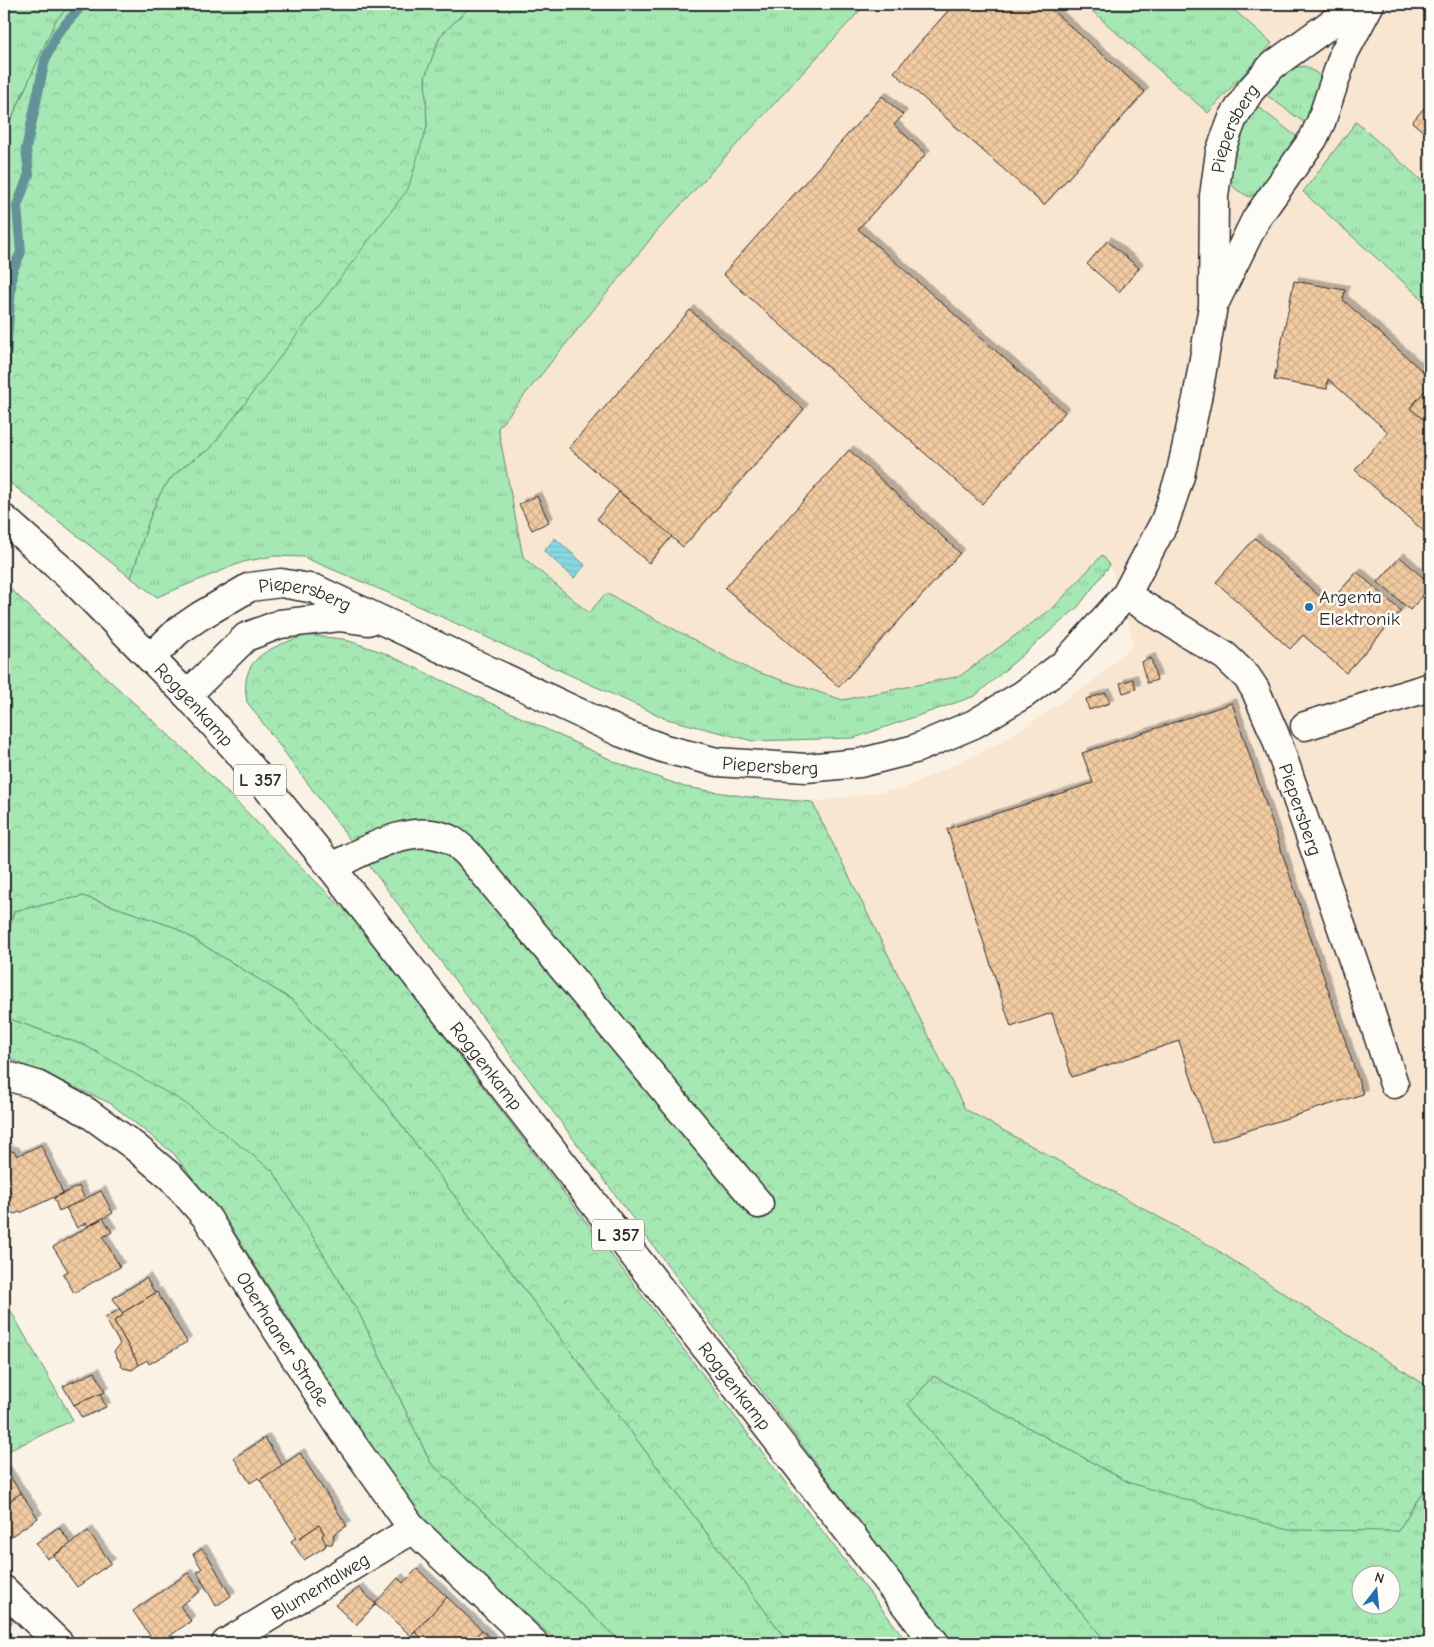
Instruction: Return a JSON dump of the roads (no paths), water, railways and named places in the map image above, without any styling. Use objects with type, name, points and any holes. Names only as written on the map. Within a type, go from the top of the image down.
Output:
[{"type":"street","name":"Piepersberg","points":[[150,658],[178,631],[250,587],[281,583],[315,590],[622,733],[665,749],[717,762],[806,768],[860,763],[915,749],[974,724],[1024,694],[1064,664],[1126,595],[1165,521],[1180,476],[1197,399],[1213,306],[1214,196],[1220,152],[1233,118],[1250,91],[1272,66],[1358,4]]},
{"type":"street","name":"Piepersberg","points":[[1213,306],[1256,219],[1313,139],[1321,122],[1344,53],[1370,4]]},
{"type":"street","name":"Roggenkamp","points":[[4,519],[71,578],[187,695],[240,754],[331,867],[935,1643]]},
{"type":"street","name":"Piepersberg","points":[[1126,595],[1225,656],[1247,677],[1255,689],[1275,735],[1394,1084]]},
{"type":"street","name":"Piepersberg","points":[[187,695],[246,637],[280,624],[339,617],[388,623]]},
{"type":"street","points":[[1305,726],[1430,687]]},
{"type":"street","points":[[331,867],[362,852],[408,834],[430,834],[459,845],[760,1204]]},
{"type":"street","name":"Oberhaaner Straße","points":[[4,1075],[37,1085],[86,1112],[134,1146],[171,1177],[207,1218],[332,1415],[413,1529],[534,1643]]},
{"type":"street","name":"Blumentalweg","points":[[226,1643],[413,1529]]},
{"type":"street","points":[[4,1590],[59,1643]]},
{"type":"water","points":[[555,538],[585,565],[574,578],[544,551]]},
{"type":"waterway","points":[[4,386],[12,272],[21,252],[17,206],[29,174],[26,149],[45,60],[57,34],[83,4]]},
{"type":"place","name":"Argenta Elektronik","points":[[1309,607]]}]
